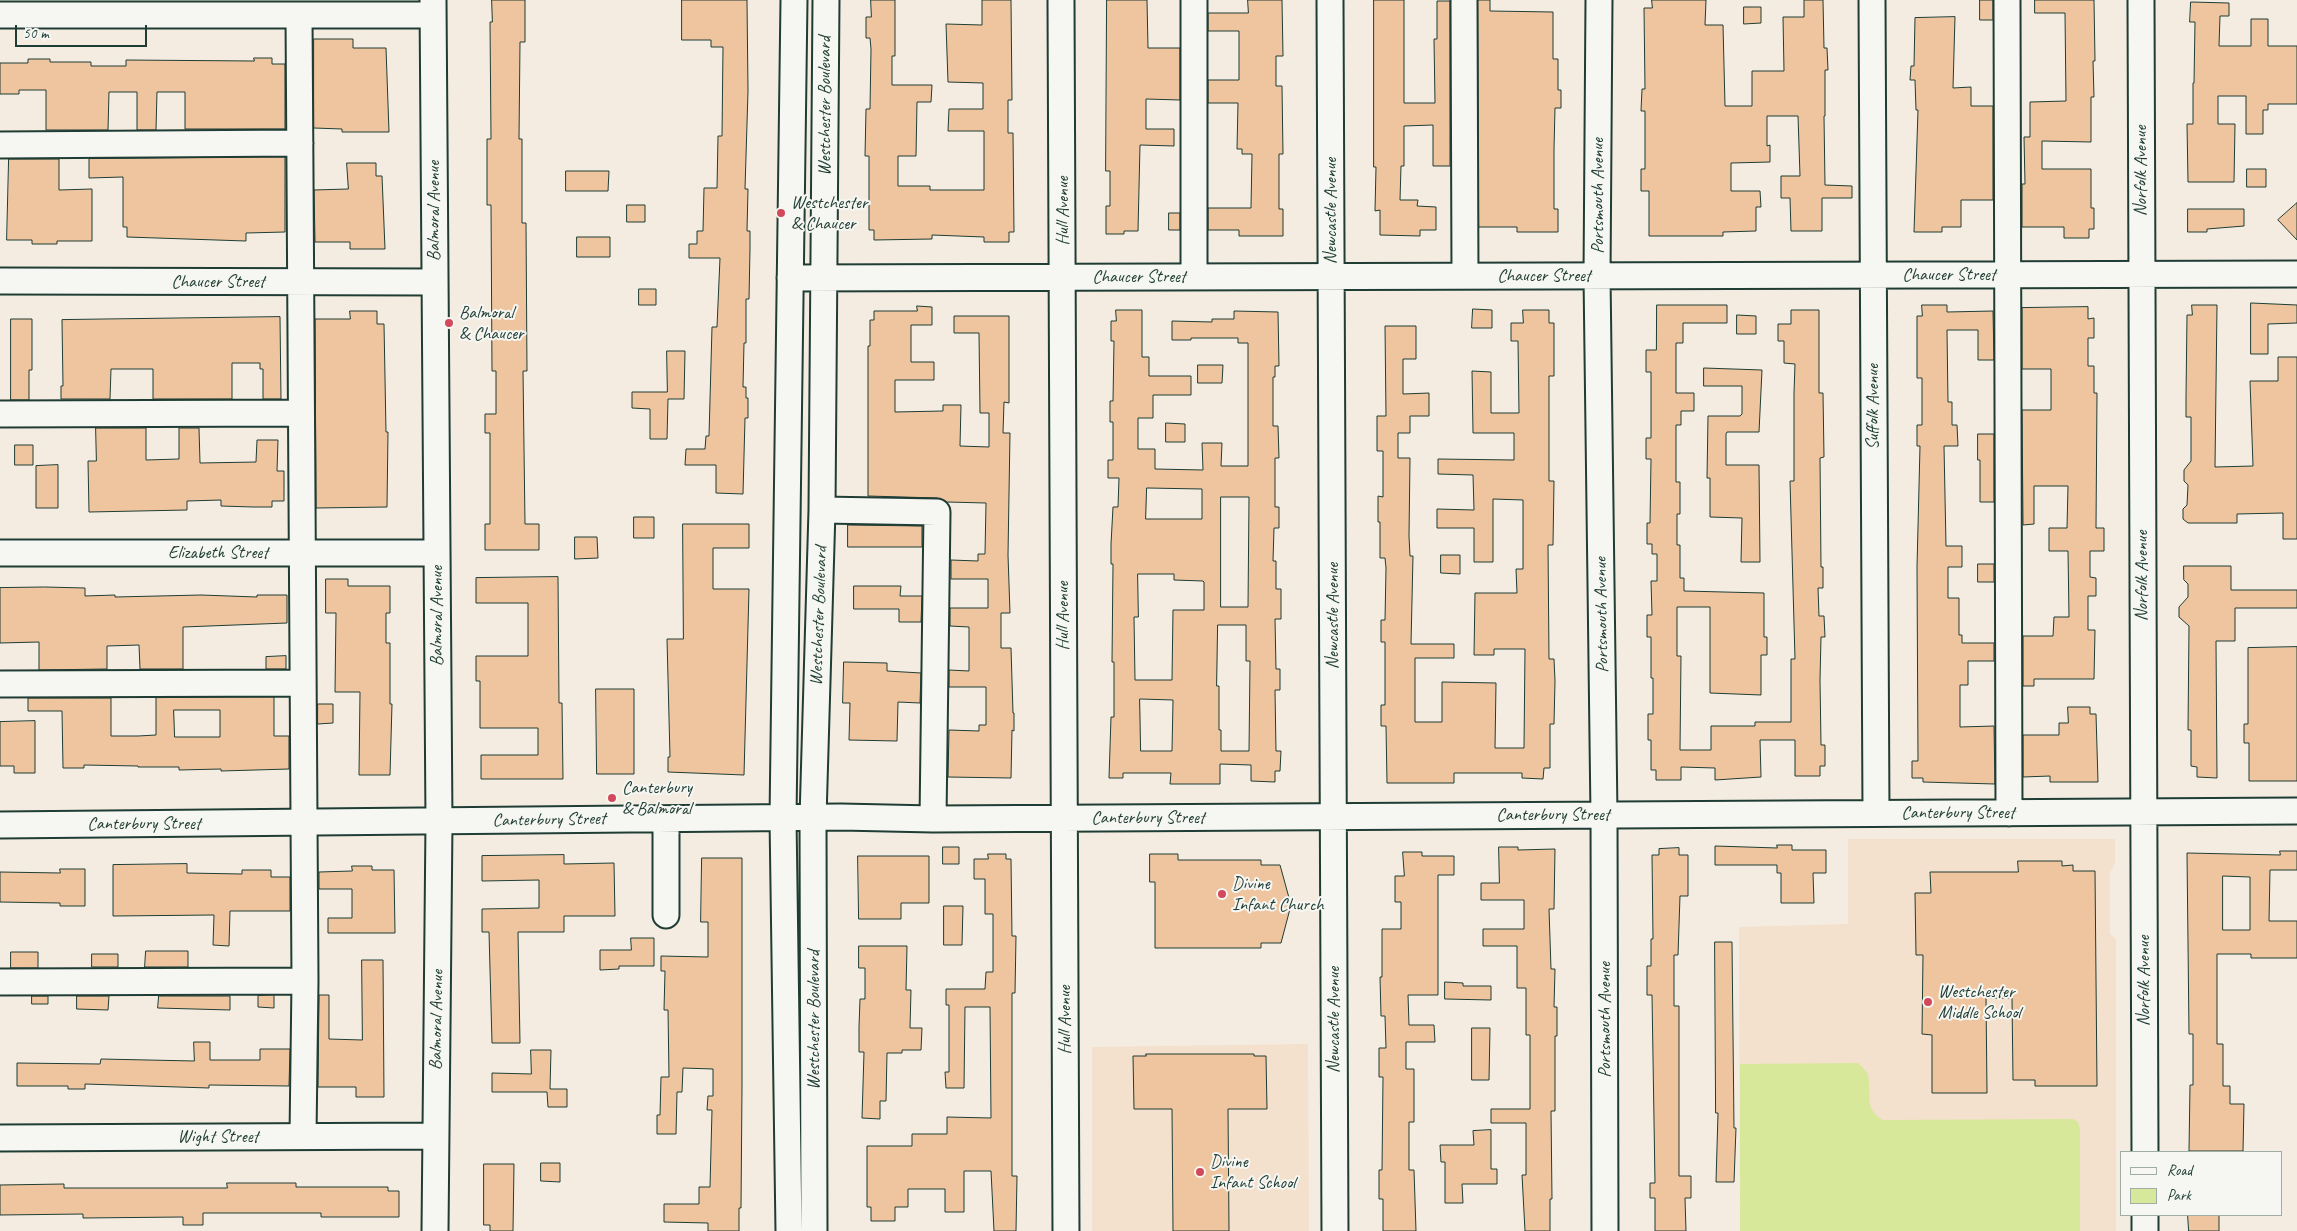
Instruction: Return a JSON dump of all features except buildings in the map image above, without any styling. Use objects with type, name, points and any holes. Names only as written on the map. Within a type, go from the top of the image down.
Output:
[{"type":"street","name":"Westchester Boulevard","points":[[789,1231],[783,818],[794,0]]},
{"type":"street","name":"Westchester Boulevard","points":[[814,1231],[813,818],[822,510],[826,0]]},
{"type":"street","name":"Hull Avenue","points":[[1061,0],[1066,1231]]},
{"type":"street","points":[[1194,0],[1194,277]]},
{"type":"street","name":"Newcastle Avenue","points":[[1330,0],[1335,1231]]},
{"type":"street","points":[[1464,0],[1466,276]]},
{"type":"street","name":"Portsmouth Avenue","points":[[1599,0],[1597,276],[1604,815],[1605,1231]]},
{"type":"street","name":"Suffolk Avenue","points":[[1872,0],[1876,813]]},
{"type":"street","points":[[2007,0],[2009,813]]},
{"type":"street","name":"Norfolk Avenue","points":[[2141,0],[2140,275],[2145,1151]]},
{"type":"street","points":[[0,15],[299,15],[433,7]]},
{"type":"street","name":"Balmoral Avenue","points":[[433,7],[439,822],[435,1231]]},
{"type":"street","points":[[299,15],[305,981],[303,1136]]},
{"type":"street","points":[[0,145],[300,144]]},
{"type":"street","name":"Chaucer Street","points":[[790,278],[2297,274]]},
{"type":"street","name":"Chaucer Street","points":[[0,281],[435,282]]},
{"type":"street","points":[[0,414],[301,413]]},
{"type":"street","points":[[822,510],[937,512],[933,819]]},
{"type":"street","name":"Elizabeth Street","points":[[0,553],[437,553]]},
{"type":"street","points":[[0,684],[303,683]]},
{"type":"street","name":"Canterbury Street","points":[[0,825],[783,818],[933,819],[2297,811]]},
{"type":"street","points":[[666,819],[666,915]]},
{"type":"street","points":[[0,982],[305,981]]},
{"type":"street","name":"Wight Street","points":[[0,1138],[435,1136]]},
{"type":"street","points":[[2145,1216],[2146,1231]]},
{"type":"shaded area","name":"Westchester Middle School","points":[[1848,839],[2115,839],[2115,863],[2110,873],[2110,934],[2116,939],[2116,1231],[1740,1231],[1739,927],[1848,924]]},
{"type":"shaded area","name":"Divine Infant School","points":[[1308,1044],[1309,1231],[1092,1231],[1092,1047]]},
{"type":"green space","points":[[1858,1063],[1868,1075],[1873,1111],[1883,1120],[2073,1119],[2078,1122],[2080,1130],[2080,1231],[1740,1231],[1740,1064]]},
{"type":"place","name":"Westchester & Chaucer","points":[[781,213]]},
{"type":"place","name":"Balmoral & Chaucer","points":[[449,323]]},
{"type":"place","name":"Canterbury & Balmoral","points":[[612,798]]},
{"type":"place","name":"Divine Infant Church","points":[[1222,894]]},
{"type":"place","name":"Westchester Middle School","points":[[1928,1002]]},
{"type":"place","name":"Divine Infant School","points":[[1200,1172]]}]
